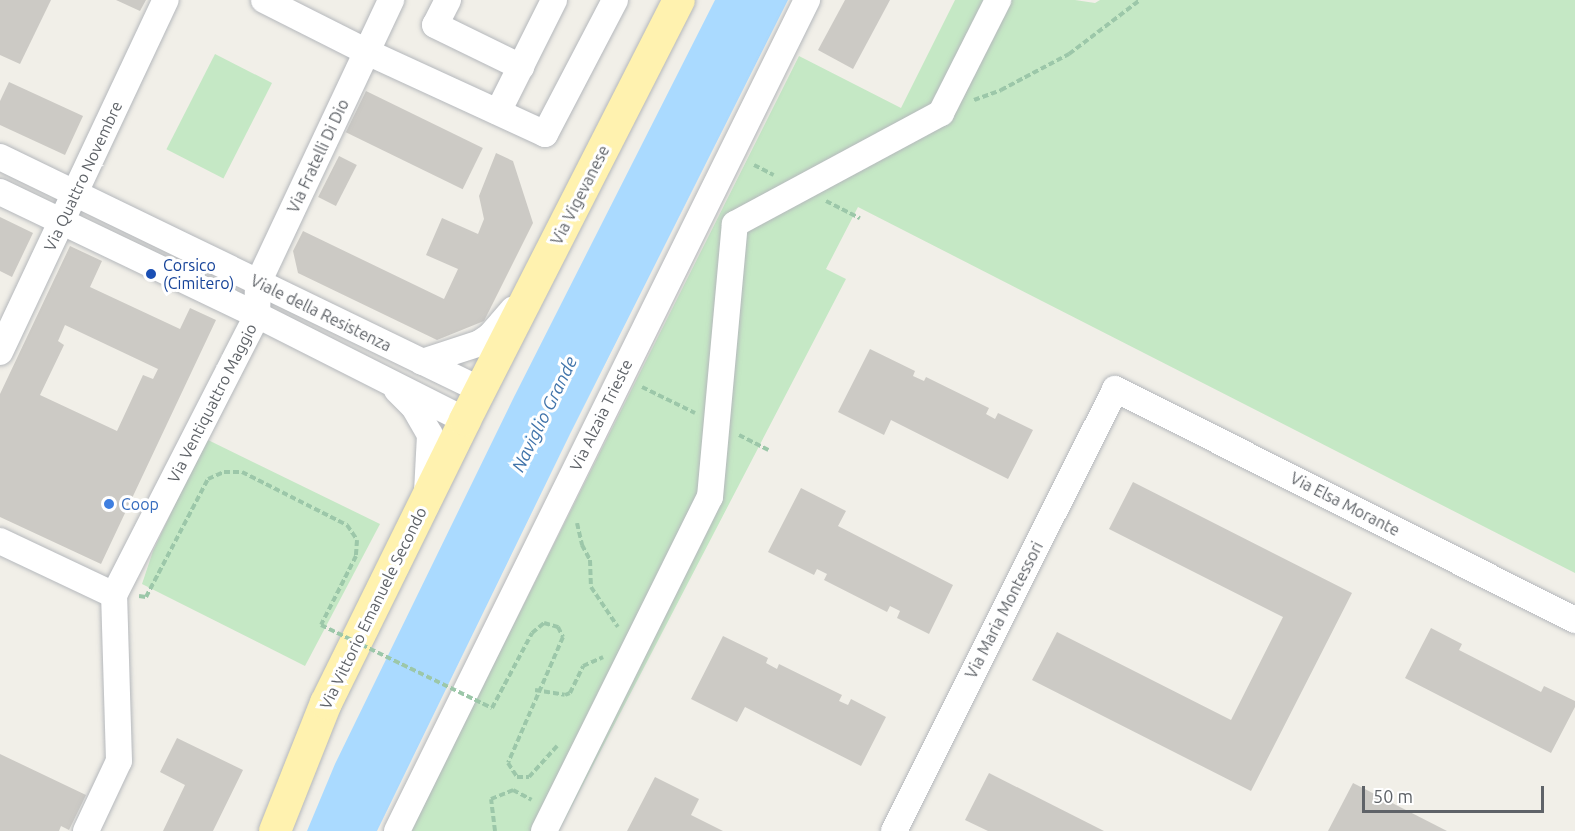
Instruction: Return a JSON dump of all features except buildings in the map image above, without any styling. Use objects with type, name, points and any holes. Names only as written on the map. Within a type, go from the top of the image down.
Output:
[{"type":"main road","name":"Via Vigevanese","points":[[480,390],[679,0]]},
{"type":"main road","name":"Via Vittorio Emanuele Secondo","points":[[275,831],[326,703],[480,390]]},
{"type":"street","name":"Via Quattro Novembre","points":[[0,352],[166,0]]},
{"type":"street","points":[[264,0],[367,52],[544,134],[615,0]]},
{"type":"street","name":"Via Fratelli Di Dio","points":[[257,315],[258,283],[391,0]]},
{"type":"street","points":[[448,0],[435,25],[521,67]]},
{"type":"street","points":[[498,112],[554,0]]},
{"type":"street","name":"Via Alzaia Trieste","points":[[397,831],[807,0]]},
{"type":"street","points":[[548,821],[710,496],[735,224],[941,112],[998,0]]},
{"type":"street","name":"Viale della Resistenza","points":[[0,157],[480,390]]},
{"type":"street","name":"Viale della Resistenza","points":[[0,192],[257,315],[465,420]]},
{"type":"street","points":[[422,362],[459,352],[490,336],[537,279]]},
{"type":"street","name":"Via Ventiquattro Maggio","points":[[86,831],[118,761],[114,595],[257,315]]},
{"type":"street","points":[[388,381],[414,407],[430,435],[427,498]]},
{"type":"street","name":"Via Elsa Morante","points":[[1115,389],[1575,620]]},
{"type":"street","name":"Via Maria Montessori","points":[[894,831],[1115,389]]},
{"type":"street","points":[[0,542],[114,595]]},
{"type":"path","points":[[941,112],[1001,90],[1069,54],[1140,0]]},
{"type":"path","points":[[114,595],[146,597],[208,479],[224,472],[242,472],[347,525],[357,540],[356,556],[321,625],[492,708],[532,633],[544,623],[558,627],[563,637],[508,763],[516,777],[529,777],[541,767],[562,740]]},
{"type":"path","points":[[535,690],[565,695],[570,693],[583,666],[591,661],[633,653],[591,587],[590,560],[582,545],[580,526],[575,520]]},
{"type":"path","points":[[495,831],[491,799],[513,790],[548,821]]},
{"type":"green space","points":[[955,0],[1075,0],[1095,3],[1100,0],[1575,0],[1575,573],[858,207],[826,269],[846,279],[559,831],[410,831],[799,56],[901,108]]},
{"type":"green space","points":[[215,54],[272,83],[223,178],[166,149]]},
{"type":"green space","points":[[206,439],[380,524],[305,666],[142,584],[153,551]]},
{"type":"water","name":"Naviglio Grande","points":[[715,0],[788,0],[570,434],[377,831],[307,831],[335,764],[514,397]]},
{"type":"place","name":"Corsico (Cimitero)","points":[[151,274]]},
{"type":"place","name":"Coop","points":[[109,504]]}]
